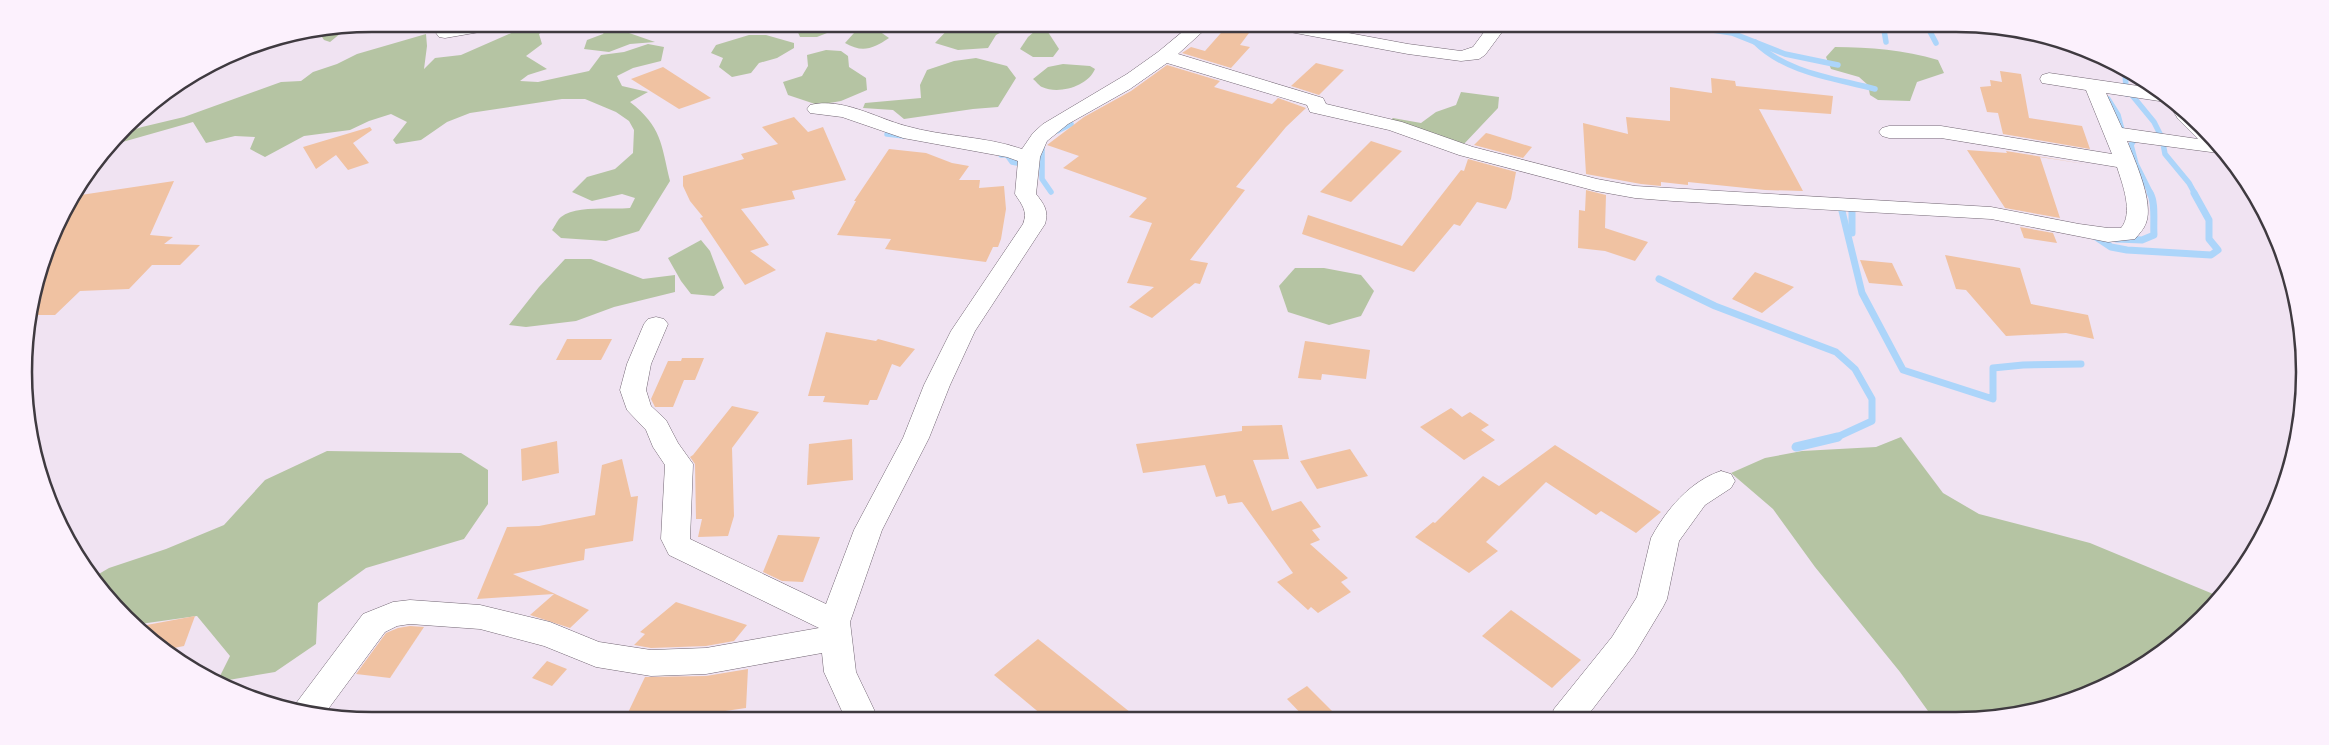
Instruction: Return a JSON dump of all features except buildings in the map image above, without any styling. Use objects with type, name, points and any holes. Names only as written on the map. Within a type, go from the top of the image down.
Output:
[{"type":"street","points":[[445,33],[451,32]]},
{"type":"street","points":[[858,712],[840,672],[835,630],[868,530],[916,438],[937,385],[963,331],[1034,224],[1037,215],[1035,207],[1025,194],[1028,158],[1035,143],[1049,129],[1124,85],[1164,56],[1192,32]]},
{"type":"street","points":[[1317,32],[1408,49],[1461,56],[1473,55],[1479,51],[1493,32]]},
{"type":"street","points":[[1164,56],[1316,102],[1317,108],[1395,126],[1466,151],[1596,185],[1635,192],[1992,213],[2079,231],[2108,235],[2127,234],[2136,222],[2137,202],[2114,133],[2094,86]]},
{"type":"street","points":[[2049,79],[2150,94]]},
{"type":"street","points":[[817,109],[845,112],[902,132],[1012,152],[1028,158]]},
{"type":"street","points":[[1889,132],[1941,132],[2124,162]]},
{"type":"street","points":[[2114,133],[2211,147]]},
{"type":"street","points":[[656,324],[639,364],[633,390],[640,410],[657,426],[666,447],[680,464],[675,539],[679,547],[835,630]]},
{"type":"street","points":[[1571,712],[1623,646],[1652,599],[1665,538],[1695,498],[1720,481]]},
{"type":"street","points":[[310,707],[374,623],[393,614],[410,612],[480,617],[550,635],[596,654],[651,663],[706,661],[835,630]]},
{"type":"green space","points":[[514,32],[542,32],[539,34],[542,44],[526,56],[547,69],[528,75],[520,81],[538,82],[589,71],[601,55],[624,52],[648,44],[664,47],[661,61],[633,68],[617,76],[622,86],[648,92],[630,102],[641,111],[659,137],[670,181],[639,231],[606,241],[561,238],[552,230],[560,218],[568,213],[585,209],[630,208],[635,198],[622,194],[592,201],[572,192],[587,177],[615,169],[633,153],[634,130],[629,121],[616,112],[585,99],[562,99],[470,113],[447,122],[421,140],[396,144],[393,140],[407,122],[391,114],[350,130],[304,136],[265,157],[250,149],[255,137],[235,136],[206,143],[193,122],[123,142],[135,129],[184,117],[281,82],[301,81],[313,72],[337,64],[357,54],[426,34],[427,46],[424,69],[435,58],[461,55]]},
{"type":"green space","points":[[604,32],[626,32],[655,42],[630,44],[609,52],[584,49],[587,40]]},
{"type":"green space","points":[[798,32],[830,32],[817,37],[800,37]]},
{"type":"green space","points":[[880,32],[889,38],[878,45],[862,49],[845,43],[854,33]]},
{"type":"green space","points":[[945,32],[1002,32],[996,35],[988,48],[958,50],[935,43]]},
{"type":"green space","points":[[1034,32],[1048,32],[1059,49],[1053,57],[1033,57],[1020,49]]},
{"type":"green space","points":[[340,34],[330,42],[324,40],[321,36]]},
{"type":"green space","points":[[749,35],[766,35],[794,43],[794,48],[777,58],[759,63],[751,73],[732,77],[719,67],[723,58],[711,53],[716,45]]},
{"type":"green space","points":[[1835,47],[1887,50],[1938,60],[1944,73],[1917,82],[1910,101],[1878,100],[1870,95],[1868,85],[1859,77],[1831,69],[1826,57]]},
{"type":"green space","points":[[826,50],[841,51],[848,56],[849,67],[866,78],[867,90],[841,101],[818,105],[788,95],[783,82],[802,76],[808,66],[807,55]]},
{"type":"green space","points":[[976,58],[1007,66],[1016,78],[998,107],[904,119],[893,110],[863,108],[865,103],[921,98],[920,85],[927,70],[954,61]]},
{"type":"green space","points":[[1063,64],[1090,66],[1095,69],[1080,84],[1064,89],[1056,90],[1042,87],[1033,79],[1048,67]]},
{"type":"green space","points":[[1461,92],[1499,97],[1498,108],[1463,145],[1387,123],[1393,118],[1421,123],[1436,112],[1456,105]]},
{"type":"green space","points":[[701,240],[710,251],[724,288],[714,296],[691,294],[668,258]]},
{"type":"green space","points":[[565,259],[591,259],[643,279],[675,275],[675,292],[614,307],[576,321],[526,327],[509,325],[539,287]]},
{"type":"green space","points":[[1295,268],[1324,268],[1361,275],[1374,291],[1361,316],[1329,325],[1288,312],[1279,286]]},
{"type":"green space","points":[[1901,437],[1943,493],[1979,514],[2090,543],[2214,594],[2181,628],[2163,642],[2126,667],[2087,687],[2044,701],[2001,710],[1929,712],[1900,672],[1815,567],[1773,509],[1731,473],[1765,458],[1802,451],[1876,447]]},
{"type":"green space","points":[[327,451],[461,453],[488,470],[488,504],[464,539],[366,568],[318,603],[316,644],[275,672],[228,680],[220,676],[230,656],[197,616],[143,624],[117,597],[99,574],[109,568],[166,549],[224,525],[265,480]]},
{"type":"waterway","points":[[1726,32],[1755,42]]},
{"type":"waterway","points":[[1884,32],[1886,42]]},
{"type":"waterway","points":[[1930,32],[1936,43]]},
{"type":"waterway","points":[[1755,42],[1785,54],[1838,65]]},
{"type":"waterway","points":[[1755,42],[1781,61],[1796,68],[1875,89]]},
{"type":"waterway","points":[[2125,78],[2126,86]]},
{"type":"waterway","points":[[2127,94],[2131,94],[2154,122],[2162,138],[2165,154],[2189,183],[2195,194]]},
{"type":"waterway","points":[[2108,99],[2118,115],[2122,130]]},
{"type":"waterway","points":[[1057,131],[1071,124]]},
{"type":"waterway","points":[[887,134],[904,136]]},
{"type":"waterway","points":[[2134,140],[2131,145],[2136,164],[2151,194]]},
{"type":"waterway","points":[[1042,146],[1042,179],[1051,192]]},
{"type":"waterway","points":[[1001,155],[1007,155],[1012,162],[1026,165]]},
{"type":"waterway","points":[[2116,239],[2142,240],[2154,235],[2154,207],[2150,193]]},
{"type":"waterway","points":[[2096,237],[2111,247],[2127,250],[2211,255],[2218,250],[2209,239],[2209,220],[2194,193]]},
{"type":"waterway","points":[[1836,207],[1841,207],[1862,293],[1903,370],[1993,399],[1993,368],[2023,365],[2081,364]]},
{"type":"waterway","points":[[1852,233],[1852,207],[1857,207]]},
{"type":"waterway","points":[[1659,279],[1715,306],[1836,352],[1855,369],[1872,399],[1872,421],[1836,437]]},
{"type":"waterway","points":[[1796,447],[1836,437]]}]
